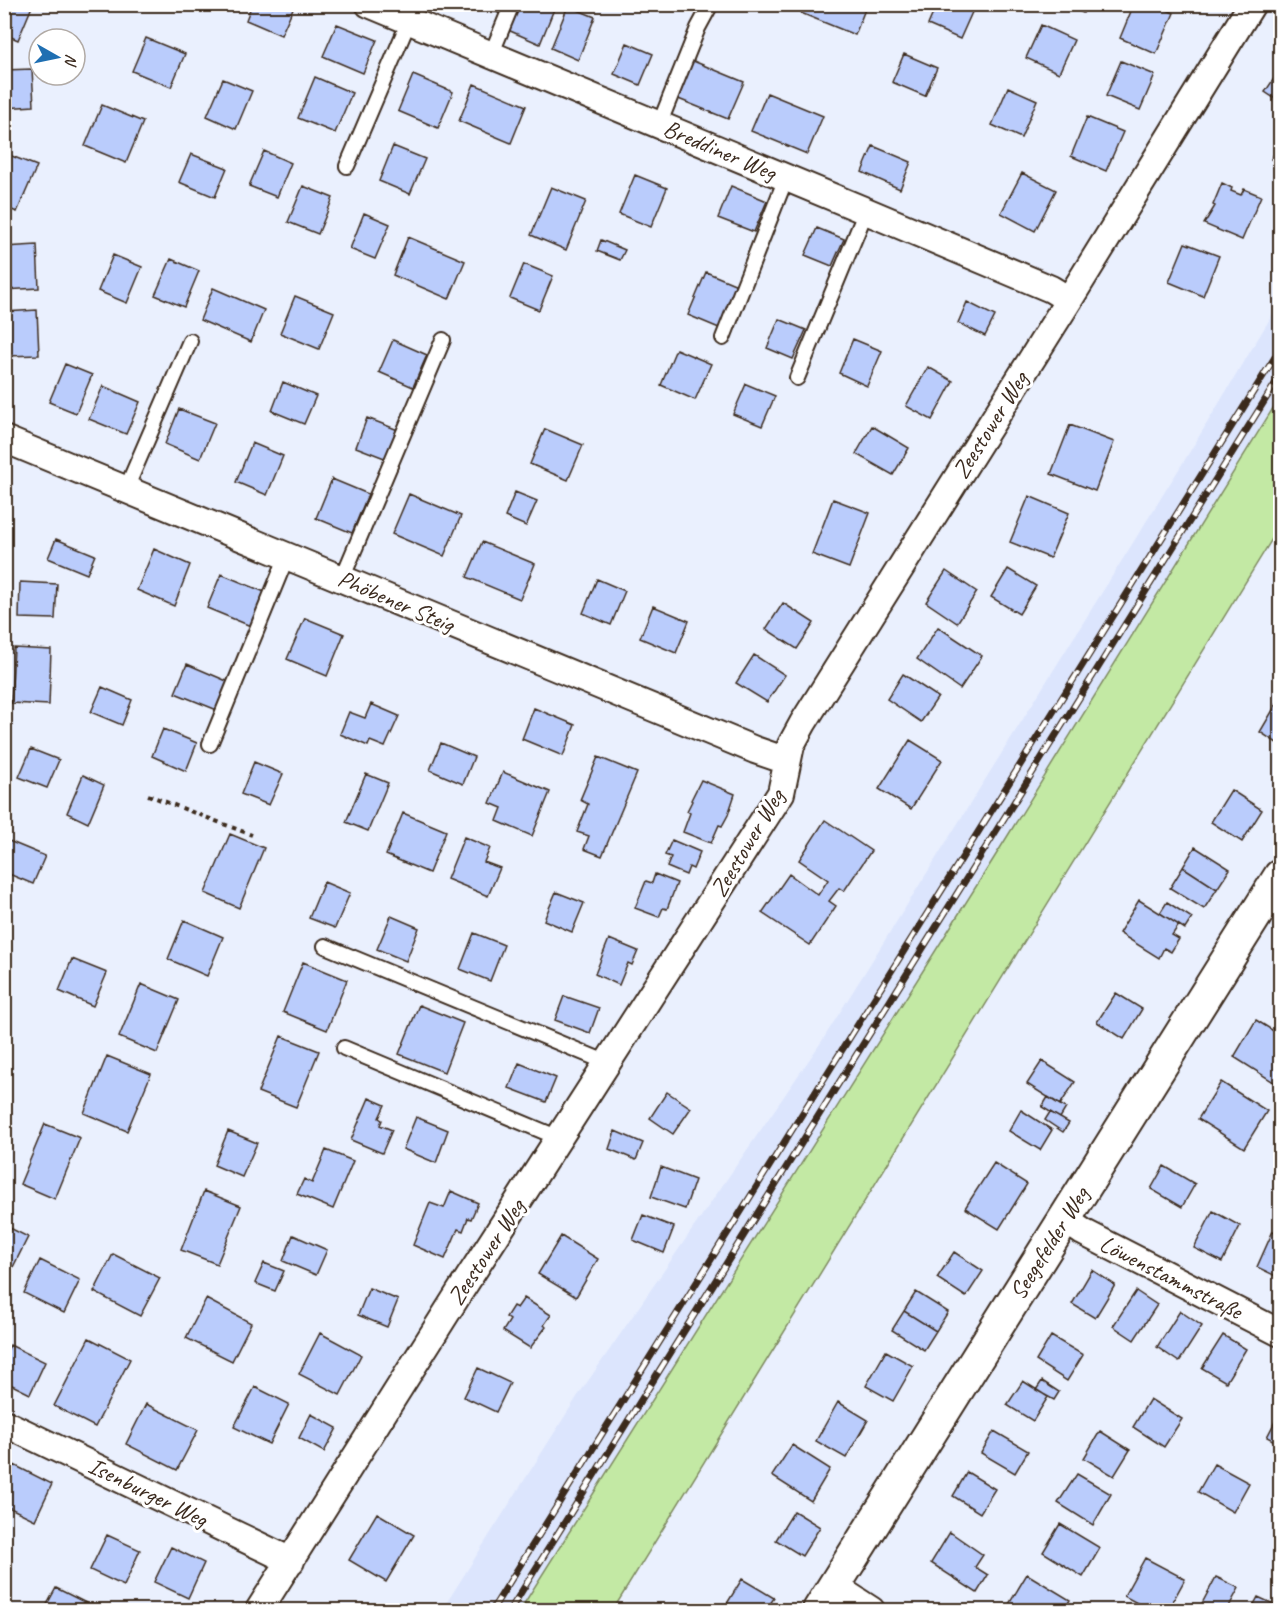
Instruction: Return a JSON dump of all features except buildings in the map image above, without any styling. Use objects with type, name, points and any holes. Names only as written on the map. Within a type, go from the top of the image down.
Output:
[{"type":"street","name":"Breddiner Weg","points":[[369,4],[1051,289],[1069,300]]},
{"type":"street","name":"Zeestower Weg","points":[[259,1611],[781,793],[791,745],[803,723],[1252,4]]},
{"type":"street","name":"Phöbener Steig","points":[[4,439],[755,750],[787,761]]},
{"type":"street","name":"Seegefelder Weg","points":[[827,1598],[1064,1219],[1278,884]]},
{"type":"street","name":"Löwenstammstraße","points":[[1064,1219],[1083,1232],[1281,1333]]},
{"type":"street","name":"Isenburger Weg","points":[[4,1423],[291,1561]]},
{"type":"street","points":[[827,1598],[871,1611]]},
{"type":"lane","points":[[491,55],[512,4]]},
{"type":"lane","points":[[659,125],[698,28],[711,4]]},
{"type":"lane","points":[[347,165],[409,21]]},
{"type":"lane","points":[[723,338],[786,178]]},
{"type":"lane","points":[[797,378],[866,211]]},
{"type":"lane","points":[[342,579],[443,340]]},
{"type":"lane","points":[[126,489],[190,341]]},
{"type":"lane","points":[[210,744],[287,556]]},
{"type":"lane","points":[[325,946],[608,1063]]},
{"type":"lane","points":[[344,1048],[559,1138]]},
{"type":"path","points":[[148,795],[252,836]]},
{"type":"shaded area","points":[[1280,302],[1280,397],[994,858],[520,1610],[442,1610],[577,1397],[822,1041],[1189,453]]},
{"type":"green space","points":[[1280,397],[1280,526],[613,1610],[520,1610],[994,858]]},
{"type":"railway","points":[[492,1610],[1280,349]]},
{"type":"railway","points":[[510,1610],[1280,376]]}]
